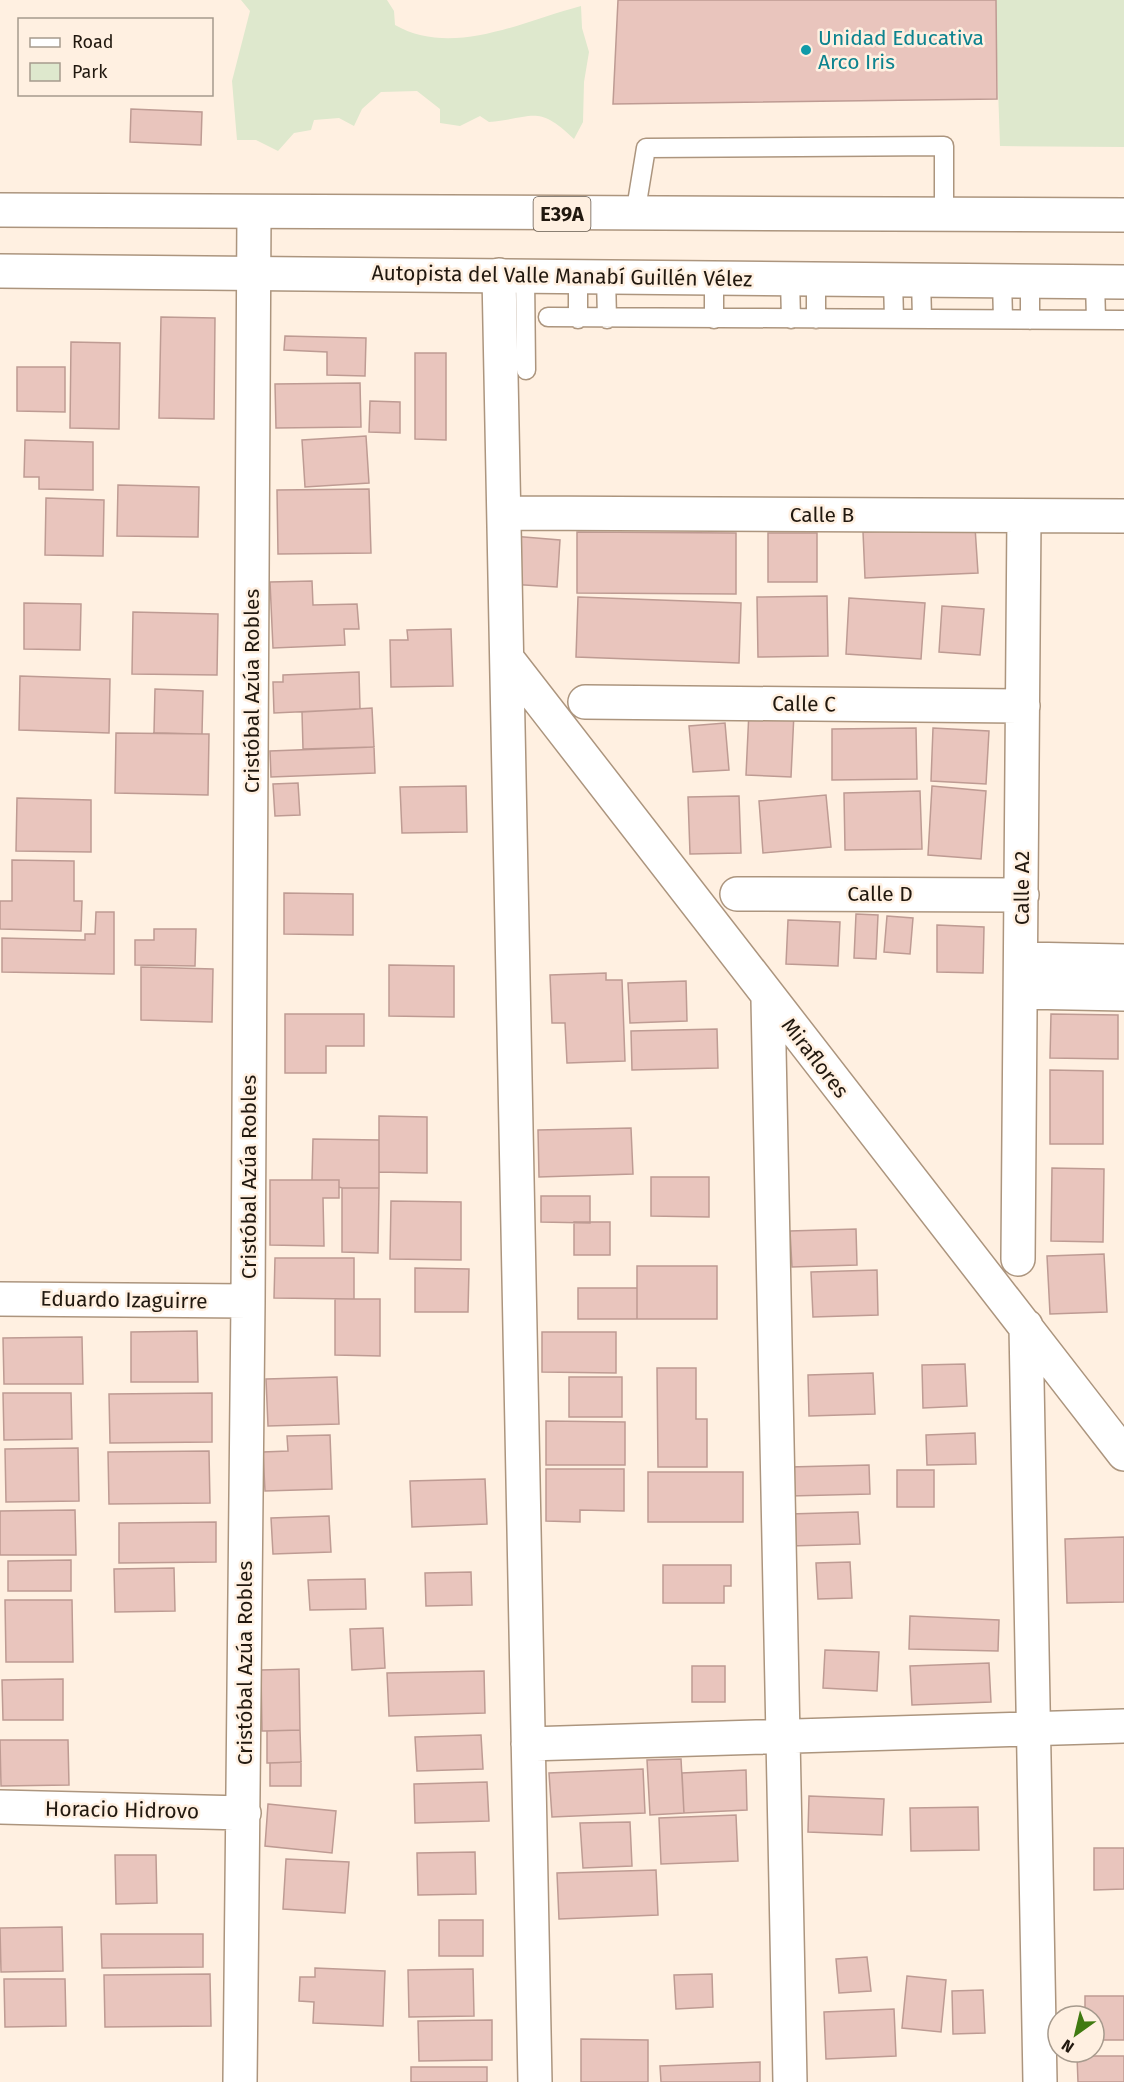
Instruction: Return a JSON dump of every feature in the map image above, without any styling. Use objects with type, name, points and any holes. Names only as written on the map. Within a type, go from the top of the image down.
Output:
[{"type":"street","name":"E39A","points":[[0,210],[635,215],[1124,215]]},
{"type":"street","name":"Cristóbal Azúa Robles","points":[[240,2082],[248,1301],[254,212]]},
{"type":"street","name":"Autopista del Valle Manabí Guillén Vélez","points":[[0,271],[1110,282]]},
{"type":"street","points":[[512,275],[509,661],[535,2082]]},
{"type":"street","name":"Calle B","points":[[519,513],[1124,516]]},
{"type":"street","name":"Calle A2","points":[[1018,1259],[1022,992],[1024,516]]},
{"type":"street","name":"Miraflores","points":[[509,661],[768,999],[1124,1454]]},
{"type":"street","name":"Calle C","points":[[585,702],[1023,706]]},
{"type":"street","name":"Calle D","points":[[737,894],[1022,895]]},
{"type":"street","points":[[1022,959],[1124,961]]},
{"type":"street","points":[[1022,992],[1124,994]]},
{"type":"street","points":[[768,999],[790,2082]]},
{"type":"street","name":"Eduardo Izaguirre","points":[[0,1299],[248,1301]]},
{"type":"street","points":[[1026,1326],[1040,2082]]},
{"type":"street","points":[[528,1744],[1124,1726]]},
{"type":"street","name":"Horacio Hidrovo","points":[[0,1807],[244,1813]]},
{"type":"lane","points":[[635,215],[646,148],[932,146],[944,146],[944,214]]},
{"type":"lane","points":[[512,275],[526,370]]},
{"type":"lane","points":[[578,319],[592,276]]},
{"type":"lane","points":[[592,276],[607,319]]},
{"type":"lane","points":[[714,278],[714,319]]},
{"type":"lane","points":[[791,319],[803,279]]},
{"type":"lane","points":[[803,279],[816,319]]},
{"type":"lane","points":[[907,279],[922,319]]},
{"type":"lane","points":[[894,320],[907,279]]},
{"type":"lane","points":[[1003,319],[1016,281]]},
{"type":"lane","points":[[1016,281],[1030,320]]},
{"type":"lane","points":[[1096,319],[1110,282]]},
{"type":"lane","points":[[548,317],[578,319],[1124,320]]},
{"type":"green space","points":[[241,0],[387,0],[394,11],[395,25],[417,34],[440,38],[488,34],[581,6],[582,28],[589,52],[584,82],[583,122],[574,139],[552,121],[535,116],[489,122],[480,116],[460,126],[440,123],[440,109],[417,91],[381,92],[362,109],[354,126],[339,118],[314,120],[311,130],[294,133],[278,151],[256,140],[237,140],[232,81],[250,11]]},
{"type":"green space","points":[[995,0],[1124,0],[1124,147],[1000,146]]},
{"type":"building","name":"Unidad Educativa Arco Iris","points":[[618,0],[996,0],[997,99],[613,104]]},
{"type":"building","points":[[131,109],[202,112],[201,145],[130,142]]},
{"type":"building","points":[[161,317],[215,318],[214,419],[159,418]]},
{"type":"building","points":[[285,336],[366,338],[365,376],[327,375],[327,352],[284,350]]},
{"type":"building","points":[[71,342],[120,343],[119,429],[70,428]]},
{"type":"building","points":[[415,353],[446,353],[446,440],[415,439]]},
{"type":"building","points":[[17,367],[65,367],[65,412],[17,411]]},
{"type":"building","points":[[360,383],[361,427],[276,428],[275,384]]},
{"type":"building","points":[[370,401],[400,402],[400,433],[369,432]]},
{"type":"building","points":[[366,436],[369,483],[305,487],[302,440]]},
{"type":"building","points":[[25,440],[93,442],[93,490],[39,489],[39,477],[24,477]]},
{"type":"building","points":[[118,485],[199,487],[198,537],[117,536]]},
{"type":"building","points":[[369,489],[371,553],[278,554],[277,490]]},
{"type":"building","points":[[46,498],[104,500],[103,556],[45,555]]},
{"type":"building","points":[[975,527],[978,573],[865,578],[863,532]]},
{"type":"building","points":[[577,532],[736,533],[736,594],[577,593]]},
{"type":"building","points":[[768,533],[817,533],[817,582],[768,582]]},
{"type":"building","points":[[512,536],[560,540],[557,587],[508,584]]},
{"type":"building","points":[[312,581],[313,605],[357,604],[359,629],[344,629],[345,645],[273,648],[270,582]]},
{"type":"building","points":[[827,596],[828,656],[758,657],[757,597]]},
{"type":"building","points":[[578,597],[741,603],[739,663],[576,657]]},
{"type":"building","points":[[849,598],[925,603],[921,659],[846,654]]},
{"type":"building","points":[[24,603],[81,604],[80,650],[24,649]]},
{"type":"building","points":[[942,606],[984,609],[980,655],[939,652]]},
{"type":"building","points":[[133,612],[218,614],[217,675],[132,674]]},
{"type":"building","points":[[451,629],[453,686],[391,687],[390,640],[408,640],[407,630]]},
{"type":"building","points":[[359,672],[360,709],[274,713],[273,682],[283,682],[283,675]]},
{"type":"building","points":[[20,676],[110,679],[109,733],[19,730]]},
{"type":"building","points":[[155,689],[203,691],[202,734],[154,733]]},
{"type":"building","points":[[372,708],[374,747],[303,749],[302,712]]},
{"type":"building","points":[[749,711],[794,713],[791,777],[746,775]]},
{"type":"building","points":[[725,723],[729,770],[693,772],[689,726]]},
{"type":"building","points":[[916,728],[917,779],[832,780],[832,729]]},
{"type":"building","points":[[933,728],[989,731],[986,784],[931,781]]},
{"type":"building","points":[[116,733],[209,734],[208,795],[115,793]]},
{"type":"building","points":[[374,747],[375,773],[271,777],[270,751]]},
{"type":"building","points":[[298,783],[300,815],[275,816],[273,784]]},
{"type":"building","points":[[466,786],[467,832],[402,833],[400,787]]},
{"type":"building","points":[[932,786],[986,791],[981,859],[928,855]]},
{"type":"building","points":[[920,791],[922,849],[845,850],[844,793]]},
{"type":"building","points":[[826,795],[831,847],[763,853],[759,801]]},
{"type":"building","points":[[739,796],[741,853],[690,854],[688,797]]},
{"type":"building","points":[[17,798],[91,800],[91,852],[16,851]]},
{"type":"building","points":[[12,860],[74,861],[74,901],[82,901],[81,931],[0,929],[0,901],[12,901]]},
{"type":"building","points":[[284,893],[353,894],[353,935],[284,934]]},
{"type":"building","points":[[96,912],[114,912],[114,974],[2,972],[2,938],[85,940],[85,934],[95,934]]},
{"type":"building","points":[[856,914],[878,915],[876,959],[854,958]]},
{"type":"building","points":[[887,916],[913,918],[910,954],[884,952]]},
{"type":"building","points":[[788,920],[840,922],[838,966],[786,964]]},
{"type":"building","points":[[937,925],[984,927],[983,973],[937,972]]},
{"type":"building","points":[[154,929],[196,929],[195,966],[135,965],[135,940],[154,940]]},
{"type":"building","points":[[389,965],[454,966],[454,1017],[389,1016]]},
{"type":"building","points":[[141,967],[213,969],[212,1022],[141,1020]]},
{"type":"building","points":[[606,973],[606,980],[622,980],[625,1061],[567,1063],[565,1023],[552,1023],[550,975]]},
{"type":"building","points":[[686,981],[687,1021],[630,1023],[628,983]]},
{"type":"building","points":[[285,1014],[364,1014],[364,1046],[326,1046],[326,1073],[285,1073]]},
{"type":"building","points":[[1051,1014],[1118,1015],[1118,1059],[1050,1058]]},
{"type":"building","points":[[717,1029],[718,1068],[632,1070],[631,1031]]},
{"type":"building","points":[[1050,1070],[1103,1071],[1103,1144],[1050,1144]]},
{"type":"building","points":[[379,1116],[427,1117],[427,1173],[379,1172]]},
{"type":"building","points":[[631,1128],[633,1174],[539,1177],[538,1130]]},
{"type":"building","points":[[313,1139],[379,1140],[379,1188],[342,1188],[339,1187],[339,1180],[312,1180]]},
{"type":"building","points":[[1052,1168],[1104,1169],[1103,1242],[1051,1241]]},
{"type":"building","points":[[651,1177],[709,1177],[709,1217],[651,1216]]},
{"type":"building","points":[[270,1180],[339,1180],[339,1198],[323,1198],[324,1246],[270,1245]]},
{"type":"building","points":[[342,1188],[379,1188],[378,1253],[342,1252]]},
{"type":"building","points":[[541,1196],[590,1196],[590,1223],[541,1222]]},
{"type":"building","points":[[391,1201],[461,1202],[461,1260],[390,1259]]},
{"type":"building","points":[[574,1222],[610,1222],[610,1255],[574,1255]]},
{"type":"building","points":[[856,1229],[857,1265],[792,1267],[790,1231]]},
{"type":"building","points":[[1104,1254],[1107,1312],[1050,1314],[1047,1256]]},
{"type":"building","points":[[275,1258],[354,1258],[354,1299],[274,1298]]},
{"type":"building","points":[[637,1266],[717,1266],[717,1319],[637,1319]]},
{"type":"building","points":[[415,1268],[469,1269],[468,1312],[415,1312]]},
{"type":"building","points":[[877,1270],[878,1315],[813,1317],[811,1272]]},
{"type":"building","points":[[578,1288],[637,1288],[637,1319],[578,1319]]},
{"type":"building","points":[[335,1299],[380,1299],[380,1356],[335,1355]]},
{"type":"building","points":[[197,1331],[198,1382],[131,1382],[131,1332]]},
{"type":"building","points":[[542,1332],[616,1332],[616,1373],[542,1372]]},
{"type":"building","points":[[82,1337],[83,1384],[4,1384],[3,1338]]},
{"type":"building","points":[[965,1364],[967,1406],[923,1408],[922,1365]]},
{"type":"building","points":[[657,1368],[696,1368],[696,1419],[707,1419],[707,1467],[658,1467]]},
{"type":"building","points":[[873,1373],[875,1414],[809,1416],[808,1375]]},
{"type":"building","points":[[337,1377],[339,1424],[268,1426],[266,1379]]},
{"type":"building","points":[[569,1377],[622,1377],[622,1417],[569,1417]]},
{"type":"building","points":[[3,1393],[71,1393],[72,1439],[4,1440]]},
{"type":"building","points":[[212,1393],[212,1442],[110,1443],[109,1394]]},
{"type":"building","points":[[546,1421],[625,1422],[625,1465],[546,1465]]},
{"type":"building","points":[[975,1433],[976,1464],[927,1465],[926,1435]]},
{"type":"building","points":[[330,1435],[332,1489],[265,1491],[263,1452],[288,1451],[287,1436]]},
{"type":"building","points":[[78,1448],[79,1501],[6,1502],[5,1449]]},
{"type":"building","points":[[209,1451],[210,1503],[109,1504],[108,1452]]},
{"type":"building","points":[[869,1465],[870,1494],[790,1496],[789,1467]]},
{"type":"building","points":[[546,1469],[624,1469],[624,1511],[580,1510],[580,1522],[546,1521]]},
{"type":"building","points":[[897,1470],[934,1470],[934,1507],[897,1507]]},
{"type":"building","points":[[648,1472],[743,1472],[743,1522],[648,1522]]},
{"type":"building","points":[[485,1479],[487,1524],[412,1527],[410,1481]]},
{"type":"building","points":[[75,1510],[76,1555],[0,1555],[0,1511]]},
{"type":"building","points":[[858,1512],[860,1544],[790,1546],[789,1514]]},
{"type":"building","points":[[329,1516],[331,1552],[273,1554],[271,1518]]},
{"type":"building","points":[[216,1522],[216,1562],[119,1563],[119,1523]]},
{"type":"building","points":[[1124,1537],[1124,1602],[1067,1603],[1065,1539]]},
{"type":"building","points":[[71,1560],[71,1591],[8,1591],[8,1561]]},
{"type":"building","points":[[850,1562],[852,1598],[818,1599],[816,1563]]},
{"type":"building","points":[[663,1565],[731,1565],[731,1586],[724,1586],[724,1603],[663,1603]]},
{"type":"building","points":[[174,1568],[175,1611],[115,1612],[114,1569]]},
{"type":"building","points":[[471,1572],[472,1605],[426,1606],[425,1573]]},
{"type":"building","points":[[365,1579],[366,1609],[310,1610],[308,1580]]},
{"type":"building","points":[[5,1600],[72,1600],[73,1662],[6,1662]]},
{"type":"building","points":[[910,1616],[999,1620],[998,1651],[909,1649]]},
{"type":"building","points":[[383,1628],[385,1668],[352,1670],[350,1629]]},
{"type":"building","points":[[825,1650],[879,1652],[877,1691],[823,1688]]},
{"type":"building","points":[[989,1663],[991,1702],[912,1705],[910,1666]]},
{"type":"building","points":[[692,1666],[725,1666],[725,1702],[692,1702]]},
{"type":"building","points":[[299,1669],[300,1730],[262,1731],[261,1670]]},
{"type":"building","points":[[484,1671],[485,1713],[389,1716],[387,1673]]},
{"type":"building","points":[[63,1679],[63,1720],[3,1720],[2,1680]]},
{"type":"building","points":[[300,1730],[301,1762],[267,1763],[267,1731]]},
{"type":"building","points":[[481,1735],[483,1769],[417,1771],[415,1737]]},
{"type":"building","points":[[0,1740],[68,1740],[69,1785],[1,1786]]},
{"type":"building","points":[[681,1759],[684,1813],[650,1815],[647,1760]]},
{"type":"building","points":[[301,1762],[301,1786],[270,1786],[270,1763]]},
{"type":"building","points":[[643,1769],[645,1813],[552,1817],[549,1773]]},
{"type":"building","points":[[746,1770],[747,1810],[684,1813],[682,1773]]},
{"type":"building","points":[[487,1782],[489,1821],[415,1823],[414,1784]]},
{"type":"building","points":[[809,1796],[884,1799],[882,1835],[808,1832]]},
{"type":"building","points":[[268,1804],[336,1811],[332,1853],[265,1846]]},
{"type":"building","points":[[978,1807],[979,1850],[911,1851],[910,1808]]},
{"type":"building","points":[[736,1815],[738,1861],[661,1864],[659,1818]]},
{"type":"building","points":[[630,1822],[632,1866],[583,1868],[580,1823]]},
{"type":"building","points":[[1094,1848],[1124,1848],[1124,1889],[1094,1890]]},
{"type":"building","points":[[475,1852],[476,1894],[418,1895],[417,1853]]},
{"type":"building","points":[[115,1855],[156,1855],[157,1903],[116,1904]]},
{"type":"building","points":[[286,1859],[349,1862],[345,1913],[283,1909]]},
{"type":"building","points":[[656,1870],[658,1915],[559,1919],[557,1873]]},
{"type":"building","points":[[439,1920],[483,1920],[483,1956],[439,1956]]},
{"type":"building","points":[[62,1927],[63,1971],[1,1972],[0,1928]]},
{"type":"building","points":[[101,1934],[203,1934],[203,1967],[102,1968]]},
{"type":"building","points":[[867,1957],[871,1991],[839,1993],[836,1959]]},
{"type":"building","points":[[315,1968],[385,1971],[383,2026],[313,2023],[314,2002],[299,2001],[300,1977],[315,1977]]},
{"type":"building","points":[[473,1969],[474,2016],[409,2017],[408,1970]]},
{"type":"building","points":[[210,1974],[211,2026],[105,2027],[104,1975]]},
{"type":"building","points":[[712,1974],[713,2007],[676,2009],[674,1975]]},
{"type":"building","points":[[907,1976],[946,1980],[941,2032],[902,2028]]},
{"type":"building","points":[[4,1979],[65,1979],[66,2026],[5,2027]]},
{"type":"building","points":[[983,1990],[985,2033],[953,2034],[952,1991]]},
{"type":"building","points":[[1085,1996],[1124,1996],[1124,2040],[1106,2040],[1106,2004],[1085,2004]]},
{"type":"building","points":[[894,2009],[896,2056],[826,2059],[824,2012]]},
{"type":"building","points":[[492,2020],[492,2060],[419,2061],[418,2021]]},
{"type":"building","points":[[581,2039],[648,2040],[648,2082],[581,2082]]},
{"type":"building","points":[[1106,2056],[1124,2056],[1124,2082],[1078,2082],[1077,2064],[1106,2064]]},
{"type":"building","points":[[760,2062],[760,2082],[661,2082],[660,2066]]},
{"type":"building","points":[[411,2067],[487,2067],[487,2082],[411,2082]]},
{"type":"place","name":"Unidad Educativa Arco Iris","points":[[806,50]]}]
